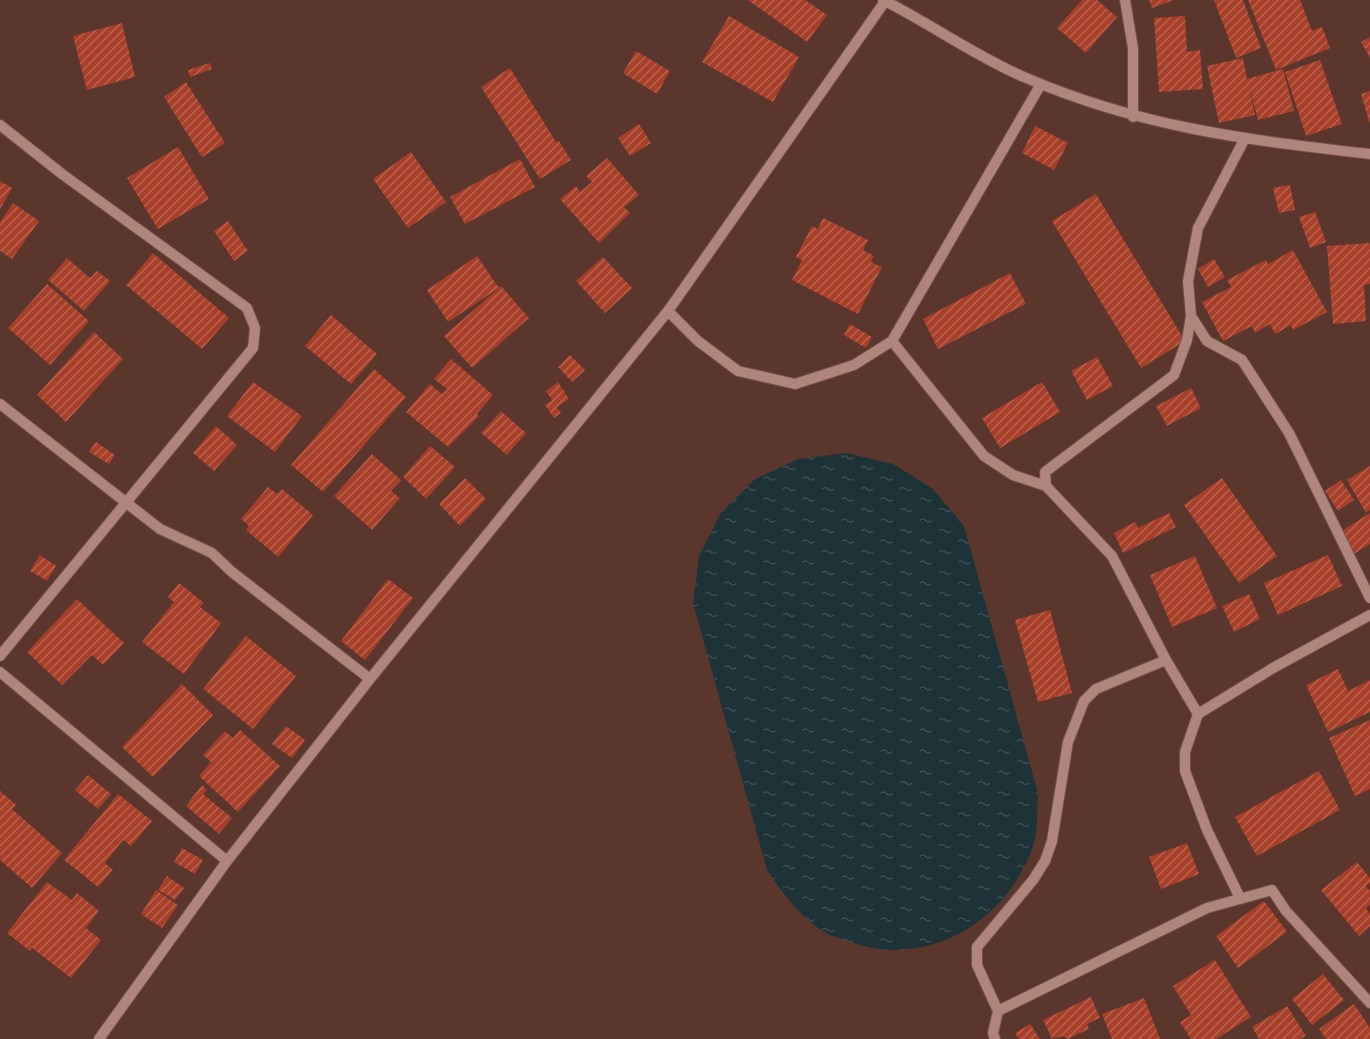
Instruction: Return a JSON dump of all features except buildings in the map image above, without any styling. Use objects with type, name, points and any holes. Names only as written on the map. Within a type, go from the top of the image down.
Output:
[{"type":"street","points":[[99,1039],[227,861],[370,679],[668,311],[885,0],[1021,76],[1133,117],[1244,140],[1370,154]]},
{"type":"street","points":[[1125,0],[1133,48],[1133,117]]},
{"type":"street","points":[[668,311],[698,341],[738,371],[795,384],[854,365],[892,341],[1041,84]]},
{"type":"street","points":[[0,125],[62,174],[247,308],[255,328],[253,348],[0,656]]},
{"type":"street","points":[[1047,486],[1045,472],[1174,375],[1187,340],[1191,316],[1188,281],[1198,228],[1244,140]]},
{"type":"street","points":[[1191,316],[1207,341],[1242,360],[1289,433],[1370,598]]},
{"type":"street","points":[[892,341],[984,456],[1013,475],[1047,486],[1112,556],[1166,660],[1198,714]]},
{"type":"street","points":[[0,404],[160,529],[212,553],[232,572],[370,679]]},
{"type":"street","points":[[1240,898],[1208,830],[1185,771],[1185,753],[1198,714],[1273,668],[1370,615]]},
{"type":"street","points":[[995,1039],[993,1033],[998,1011],[977,965],[977,947],[1034,880],[1045,861],[1052,841],[1068,742],[1084,701],[1096,689],[1166,660]]},
{"type":"street","points":[[0,672],[227,861]]},
{"type":"street","points":[[998,1011],[1207,908],[1272,890],[1286,910],[1370,1003]]},
{"type":"water","points":[[846,453],[893,464],[933,489],[964,526],[1038,793],[1035,839],[1024,867],[1008,892],[988,914],[965,931],[938,943],[910,949],[881,949],[826,933],[793,905],[767,870],[693,603],[699,556],[721,513],[755,479],[799,459]]}]
